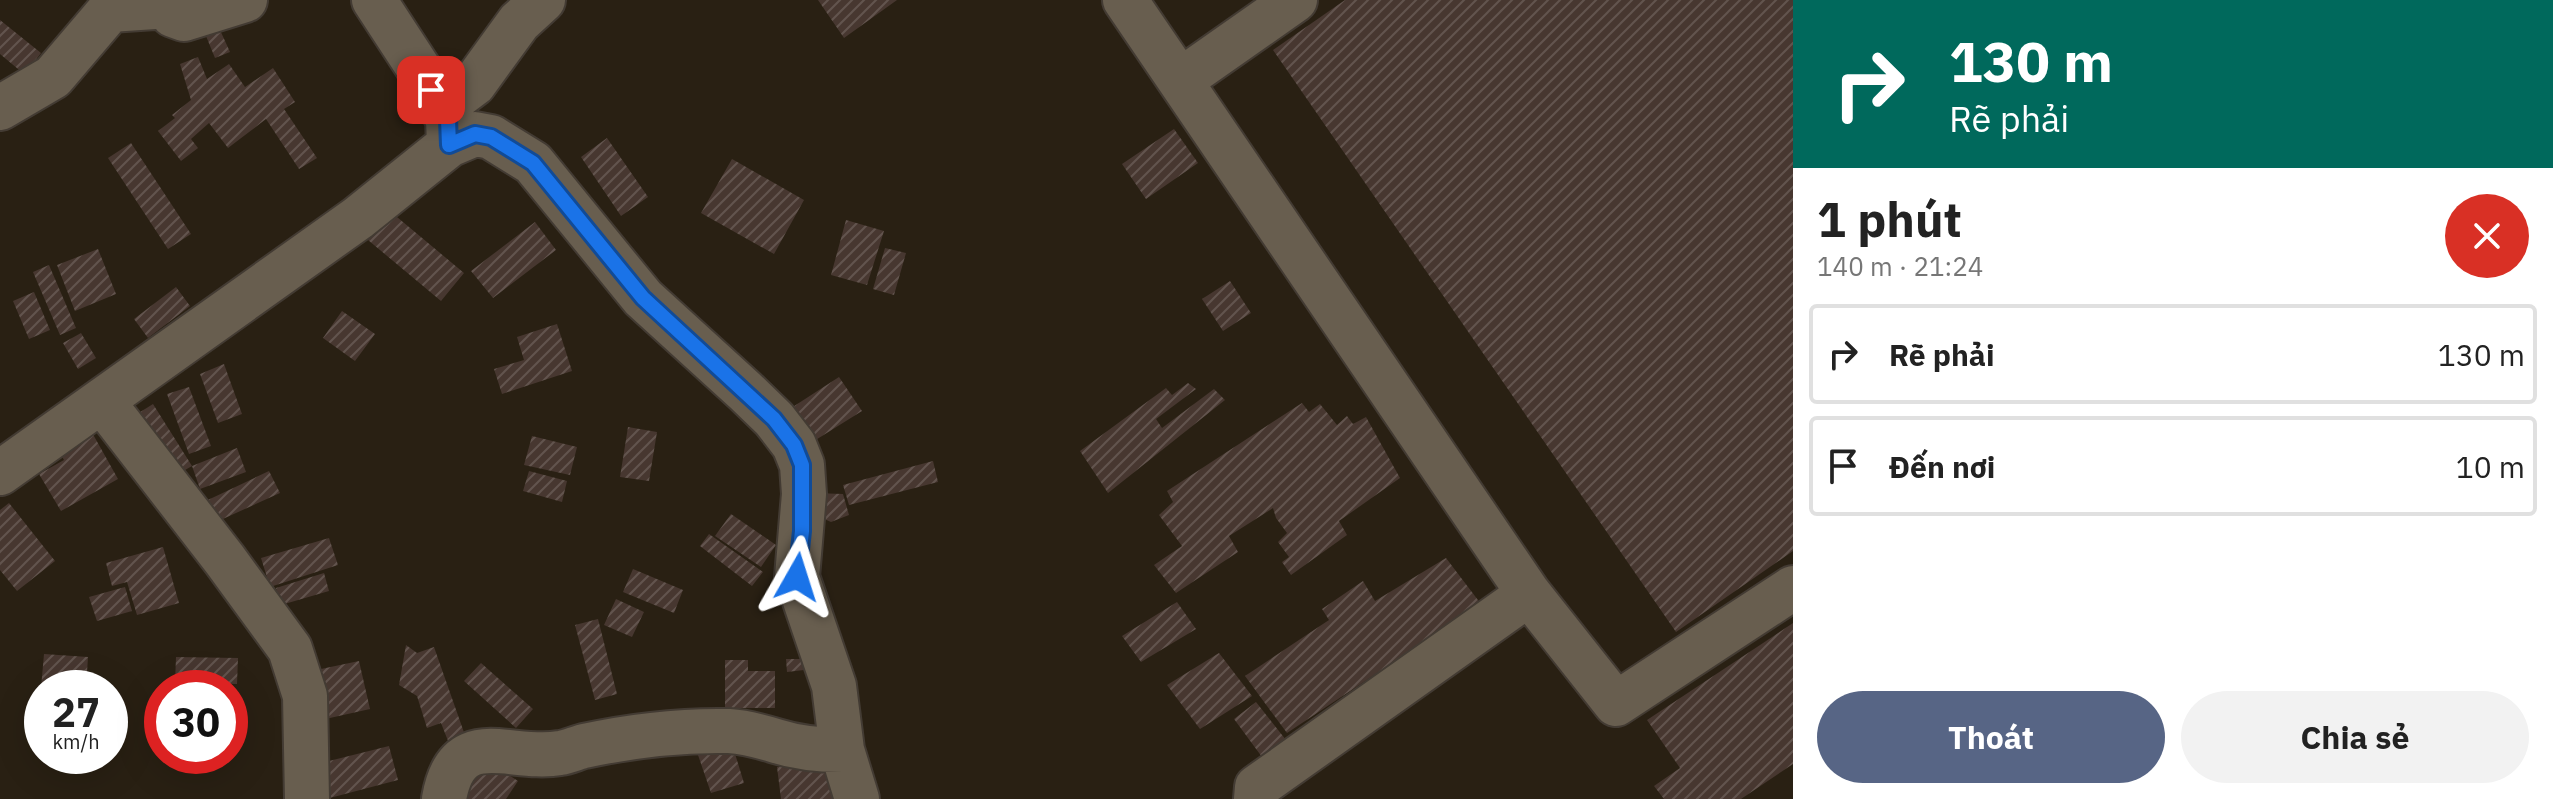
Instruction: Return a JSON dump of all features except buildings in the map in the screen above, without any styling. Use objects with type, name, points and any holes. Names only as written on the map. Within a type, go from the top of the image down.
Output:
[{"type":"street","points":[[0,108],[53,77],[110,10],[168,3],[173,15],[184,19],[245,0]]},
{"type":"street","points":[[0,473],[358,218],[445,126],[519,22],[543,0]]},
{"type":"street","points":[[1125,0],[1529,594],[1616,704],[1793,588]]},
{"type":"street","points":[[1181,80],[1295,0]]},
{"type":"street","points":[[392,10],[445,126]]},
{"type":"street","points":[[445,126],[491,137],[533,163],[643,298],[774,419],[794,445],[802,465],[804,494],[797,577],[834,686],[842,750],[857,799]]},
{"type":"street","points":[[102,401],[290,649],[305,696],[307,799]]},
{"type":"street","points":[[1256,799],[1257,787],[1529,594]]},
{"type":"street","points":[[444,799],[452,768],[466,755],[486,749],[560,753],[583,746],[654,735],[728,731],[753,733],[818,750],[842,750]]},
{"type":"route","points":[[431,90],[448,119],[449,145],[475,134],[491,137],[533,163],[643,298],[774,419],[794,445],[802,465],[804,494],[797,577]]}]
